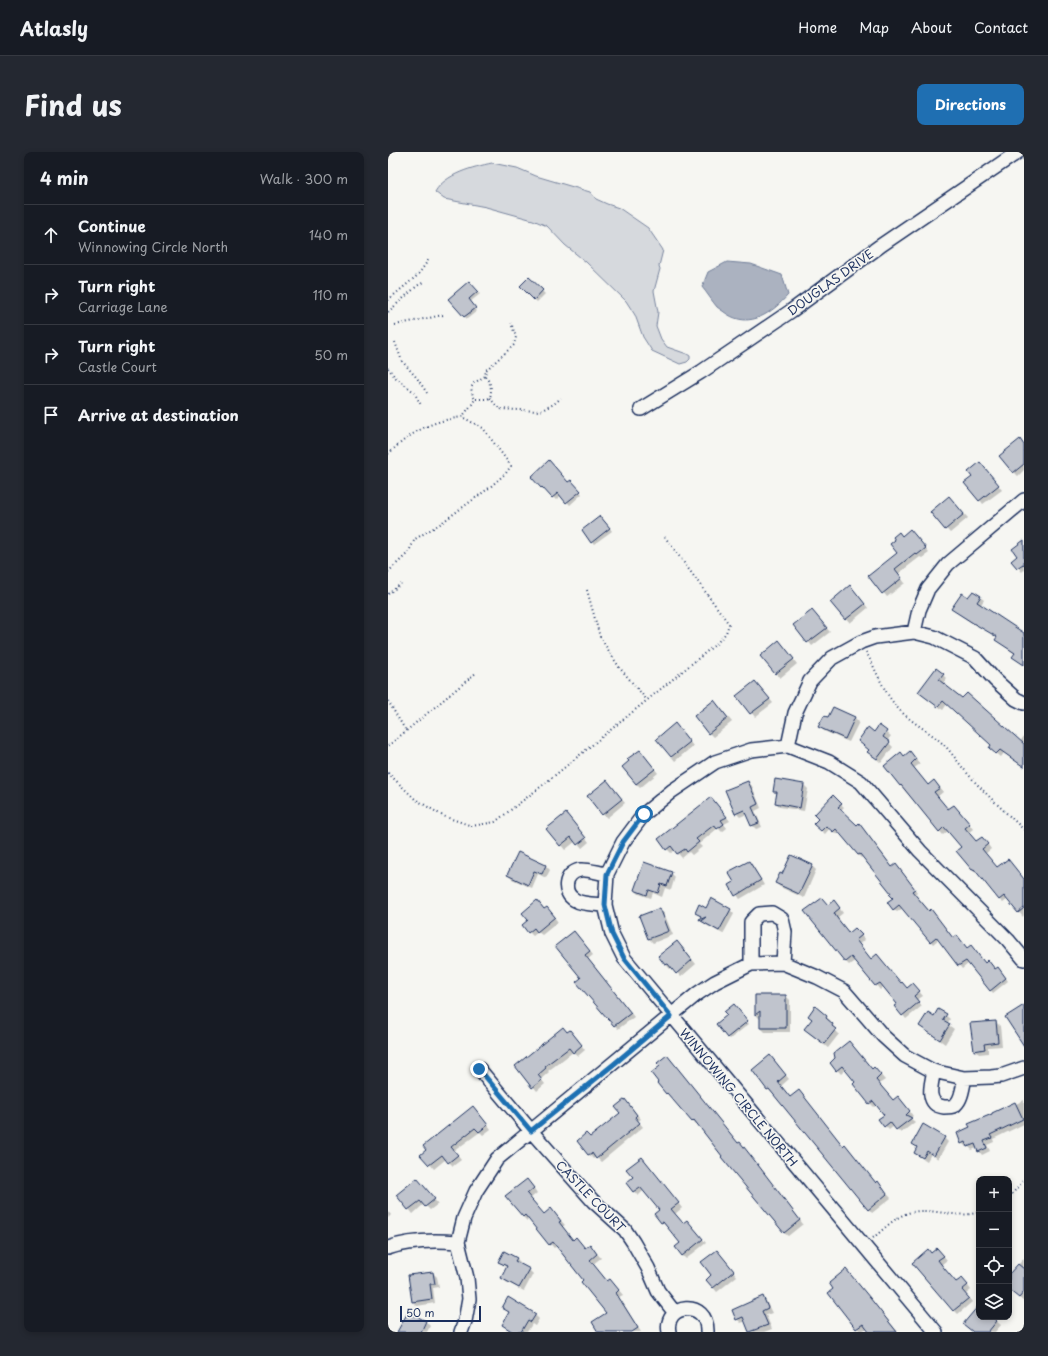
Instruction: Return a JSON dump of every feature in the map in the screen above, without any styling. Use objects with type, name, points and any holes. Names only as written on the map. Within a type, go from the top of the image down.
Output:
[{"type":"street","name":"DOUGLAS DRIVE","points":[[641,409],[702,372],[791,311],[880,246],[1018,152]]},
{"type":"street","points":[[914,632],[928,589],[948,564],[1024,500]]},
{"type":"street","points":[[1024,703],[1016,699],[994,680],[975,658],[934,637],[914,632],[881,636],[860,642],[832,658],[810,681],[795,713],[788,746],[829,762],[861,782],[920,851],[1008,940],[1024,959]]},
{"type":"street","name":"WINNOWING CIRCLE NORTH","points":[[788,746],[751,750],[715,762],[672,791],[644,814],[623,842],[607,874],[605,905],[612,934],[624,958],[671,1016],[936,1332]]},
{"type":"street","points":[[605,905],[576,901],[570,897],[566,891],[566,884],[569,877],[574,872],[581,870],[607,874]]},
{"type":"street","points":[[751,964],[751,922],[758,914],[772,913],[782,919],[785,932],[783,964]]},
{"type":"street","points":[[461,1332],[466,1321],[469,1299],[467,1278],[458,1242],[464,1218],[476,1190],[497,1159],[697,994],[715,982],[751,964],[783,964],[817,977],[844,991],[883,1036],[905,1056],[934,1071],[965,1078],[1001,1076],[1024,1068]]},
{"type":"street","name":"CASTLE COURT","points":[[479,1069],[593,1201],[625,1230],[640,1255],[658,1291],[675,1313]]},
{"type":"street","points":[[934,1071],[930,1090],[931,1096],[935,1103],[944,1107],[957,1104],[965,1078]]},
{"type":"street","points":[[388,1248],[397,1245],[433,1240],[458,1242]]},
{"type":"street","points":[[669,1332],[668,1328],[670,1320],[675,1313],[682,1309],[690,1308],[704,1316],[707,1324],[707,1332]]},
{"type":"path","points":[[388,300],[418,275],[429,259]]},
{"type":"path","points":[[388,312],[417,286],[424,282]]},
{"type":"path","points":[[395,325],[442,315]]},
{"type":"path","points":[[462,417],[473,404],[475,398],[471,388],[474,383],[485,376],[486,370],[514,345],[516,338],[511,323]]},
{"type":"path","points":[[395,342],[402,361],[417,378],[427,393]]},
{"type":"path","points":[[388,368],[395,377],[414,392],[421,404]]},
{"type":"path","points":[[485,376],[489,381],[492,390],[490,398]]},
{"type":"path","points":[[475,398],[490,398]]},
{"type":"path","points":[[490,398],[499,409],[540,411],[554,404],[561,398]]},
{"type":"path","points":[[388,454],[405,439],[424,427],[443,420],[462,417],[483,428],[511,466],[506,473],[489,488],[440,524],[415,539],[408,553],[388,572]]},
{"type":"path","points":[[388,773],[416,799],[442,816],[472,826],[495,822],[716,644],[726,633],[729,624],[665,538]]},
{"type":"path","points":[[388,594],[401,584]]},
{"type":"path","points":[[587,590],[600,637],[619,667],[647,700]]},
{"type":"path","points":[[860,642],[875,672],[895,704],[905,715],[946,747],[968,774],[1024,830]]},
{"type":"path","points":[[388,746],[477,672]]},
{"type":"path","points":[[388,701],[406,731]]},
{"type":"path","points":[[1012,1194],[1024,1179]]},
{"type":"path","points":[[863,1246],[894,1220],[908,1212],[922,1211],[970,1215],[976,1213]]},
{"type":"shaded area","points":[[492,163],[517,168],[536,176],[590,192],[596,199],[619,208],[648,228],[663,250],[654,291],[658,312],[656,326],[661,339],[667,347],[690,356],[690,359],[687,362],[680,364],[652,351],[643,337],[635,315],[626,301],[586,262],[565,245],[547,226],[533,220],[486,207],[444,199],[435,192],[445,180],[452,176],[468,169]]},
{"type":"shaded area","points":[[727,262],[751,264],[782,275],[788,295],[775,308],[760,317],[744,320],[727,314],[717,307],[702,287],[708,272]]},
{"type":"building","points":[[529,277],[543,290],[534,300],[520,286]]},
{"type":"building","points":[[469,281],[478,291],[469,299],[476,308],[464,317],[448,299]]},
{"type":"building","points":[[1020,439],[1024,445],[1024,464],[1013,473],[999,456]]},
{"type":"building","points":[[549,460],[568,482],[571,480],[581,491],[566,503],[558,493],[552,498],[531,477]]},
{"type":"building","points":[[980,462],[999,485],[979,501],[964,483],[972,477],[968,472]]},
{"type":"building","points":[[949,496],[964,514],[945,530],[930,512]]},
{"type":"building","points":[[600,516],[610,528],[591,543],[582,530]]},
{"type":"building","points":[[910,529],[926,548],[917,555],[915,553],[895,569],[902,578],[882,594],[868,576],[897,553],[890,544],[895,540],[893,537],[899,532],[902,536]]},
{"type":"building","points":[[1024,540],[1024,565],[1023,564],[1017,568],[1011,561],[1017,556],[1012,549]]},
{"type":"building","points":[[850,585],[865,604],[845,620],[830,602]]},
{"type":"building","points":[[973,591],[981,596],[977,602],[1024,633],[1024,665],[1012,657],[1015,653],[995,640],[997,637],[951,609],[962,593],[968,597]]},
{"type":"building","points":[[812,610],[827,628],[807,643],[793,625]]},
{"type":"building","points":[[779,640],[794,659],[775,674],[760,656]]},
{"type":"building","points":[[936,668],[944,674],[939,680],[962,698],[967,693],[1024,744],[1024,767],[1000,750],[996,754],[989,748],[991,745],[943,701],[938,707],[918,692]]},
{"type":"building","points":[[755,681],[770,699],[750,714],[736,696]]},
{"type":"building","points":[[714,700],[728,718],[708,734],[694,716]]},
{"type":"building","points":[[833,707],[855,717],[845,739],[818,727],[824,716],[828,717]]},
{"type":"building","points":[[675,723],[690,742],[671,757],[656,739]]},
{"type":"building","points":[[879,725],[887,731],[883,737],[890,742],[877,759],[867,752],[869,750],[858,741],[868,727],[874,732]]},
{"type":"building","points":[[640,750],[655,769],[636,784],[622,767],[629,761],[627,759]]},
{"type":"building","points":[[910,751],[916,759],[911,764],[928,785],[934,780],[940,788],[934,792],[948,809],[954,805],[970,824],[965,828],[976,841],[982,837],[988,844],[982,849],[997,867],[1008,859],[1024,879],[1024,908],[1018,913],[1004,896],[999,900],[974,869],[972,870],[956,851],[961,847],[944,827],[939,832],[884,766],[901,752],[904,756]]},
{"type":"building","points":[[775,779],[804,784],[800,808],[775,803],[777,792],[773,792]]},
{"type":"building","points":[[607,780],[622,799],[602,815],[587,796]]},
{"type":"building","points":[[748,781],[758,804],[752,807],[759,823],[751,826],[744,810],[735,814],[725,790]]},
{"type":"building","points":[[833,795],[842,804],[838,807],[857,825],[859,823],[892,867],[896,864],[915,889],[912,891],[929,911],[931,909],[953,938],[957,935],[967,948],[971,945],[985,963],[988,960],[995,969],[998,967],[1006,978],[990,991],[966,961],[958,966],[936,937],[930,942],[899,905],[893,910],[887,902],[893,898],[889,894],[891,893],[860,854],[858,855],[836,829],[833,832],[826,826],[821,831],[813,824],[818,819],[814,815]]},
{"type":"building","points":[[711,797],[727,817],[721,820],[724,824],[717,829],[714,825],[696,839],[699,842],[687,852],[685,849],[677,854],[671,846],[666,850],[658,839]]},
{"type":"building","points":[[566,813],[586,838],[577,845],[571,837],[560,846],[546,829]]},
{"type":"building","points":[[518,852],[546,865],[542,874],[534,871],[528,885],[507,875]]},
{"type":"building","points":[[791,855],[813,865],[799,894],[775,883],[780,873],[782,874]]},
{"type":"building","points":[[749,861],[761,880],[735,896],[729,885],[734,882],[728,872]]},
{"type":"building","points":[[644,862],[672,872],[667,886],[661,884],[658,893],[649,890],[647,895],[634,890]]},
{"type":"building","points":[[711,898],[731,909],[719,931],[701,921],[706,917],[699,920],[701,916],[695,913],[699,904],[706,908]]},
{"type":"building","points":[[822,898],[828,905],[834,900],[840,908],[834,913],[837,918],[849,933],[855,928],[862,935],[856,940],[871,959],[877,954],[901,983],[902,982],[907,988],[913,983],[920,991],[914,996],[919,1002],[902,1016],[894,1006],[897,1004],[880,983],[875,986],[851,957],[845,962],[804,911]]},
{"type":"building","points":[[537,900],[544,909],[547,907],[555,917],[537,932],[534,928],[528,933],[522,925],[528,920],[522,913]]},
{"type":"building","points":[[660,908],[669,931],[648,939],[639,916]]},
{"type":"building","points":[[574,931],[590,951],[585,955],[631,1013],[614,1026],[576,982],[581,978],[555,946]]},
{"type":"building","points":[[677,941],[692,960],[676,974],[668,964],[665,965],[658,956]]},
{"type":"building","points":[[755,995],[786,995],[786,1028],[760,1028],[760,1011],[755,1015]]},
{"type":"building","points":[[734,1004],[748,1021],[727,1038],[716,1024],[727,1015],[724,1012]]},
{"type":"building","points":[[1024,1005],[1024,1046],[1005,1017]]},
{"type":"building","points":[[815,1006],[827,1016],[826,1018],[836,1029],[824,1044],[804,1029],[812,1019],[808,1016]]},
{"type":"building","points":[[938,1009],[947,1014],[943,1020],[950,1024],[940,1040],[919,1026],[928,1012],[934,1016]]},
{"type":"building","points":[[996,1021],[998,1042],[984,1044],[985,1049],[974,1051],[970,1023]]},
{"type":"building","points":[[563,1027],[567,1032],[570,1030],[582,1045],[573,1053],[569,1048],[545,1066],[546,1068],[538,1075],[542,1080],[532,1088],[515,1066]]},
{"type":"building","points":[[849,1041],[872,1069],[874,1067],[881,1075],[876,1080],[893,1100],[898,1096],[910,1111],[906,1115],[912,1118],[896,1130],[890,1122],[884,1127],[878,1119],[884,1115],[873,1101],[869,1104],[853,1084],[855,1082],[842,1066],[836,1071],[830,1063],[835,1058],[834,1053]]},
{"type":"building","points":[[667,1055],[738,1143],[740,1142],[800,1220],[784,1233],[721,1157],[722,1156],[694,1120],[692,1122],[657,1083],[658,1082],[651,1073],[660,1066],[657,1063]]},
{"type":"building","points":[[770,1055],[786,1075],[778,1082],[790,1097],[799,1090],[843,1146],[845,1144],[876,1183],[878,1181],[887,1194],[868,1210],[769,1089],[767,1090],[752,1070]]},
{"type":"building","points":[[625,1099],[637,1115],[635,1117],[640,1123],[596,1159],[592,1153],[588,1155],[577,1141],[586,1133],[590,1137],[620,1113],[615,1107]]},
{"type":"building","points":[[1015,1102],[1023,1119],[990,1135],[992,1138],[984,1141],[987,1148],[978,1152],[975,1144],[967,1147],[965,1142],[961,1144],[957,1133],[970,1127],[968,1124]]},
{"type":"building","points":[[473,1106],[488,1125],[479,1132],[475,1128],[451,1147],[458,1155],[448,1163],[442,1155],[429,1165],[420,1155],[426,1150],[423,1146]]},
{"type":"building","points":[[923,1124],[945,1137],[934,1156],[927,1151],[923,1158],[914,1153],[917,1147],[912,1144]]},
{"type":"building","points":[[642,1157],[679,1203],[671,1209],[683,1223],[687,1220],[703,1239],[682,1256],[675,1247],[680,1243],[663,1222],[661,1223],[654,1214],[659,1210],[640,1187],[633,1192],[626,1183],[633,1177],[626,1169]]},
{"type":"building","points":[[417,1178],[435,1199],[425,1207],[420,1201],[408,1210],[396,1195]]},
{"type":"building","points":[[527,1179],[534,1188],[527,1194],[544,1214],[551,1208],[561,1221],[559,1222],[573,1240],[576,1237],[585,1248],[590,1244],[597,1254],[590,1260],[607,1281],[610,1279],[619,1290],[616,1293],[638,1328],[632,1332],[598,1332],[592,1322],[606,1313],[581,1282],[583,1280],[553,1242],[549,1245],[525,1215],[523,1217],[505,1196]]},
{"type":"building","points":[[937,1248],[944,1256],[938,1260],[944,1268],[956,1282],[962,1278],[968,1285],[962,1290],[969,1298],[953,1311],[912,1263],[928,1249],[931,1253]]},
{"type":"building","points":[[717,1250],[734,1271],[713,1288],[706,1280],[711,1275],[701,1262]]},
{"type":"building","points":[[504,1251],[517,1258],[515,1261],[530,1269],[519,1288],[501,1278],[507,1266],[498,1262]]},
{"type":"building","points":[[1018,1264],[1024,1269],[1024,1292],[1019,1298],[1012,1292],[1012,1271]]},
{"type":"building","points":[[846,1269],[897,1332],[869,1332],[863,1324],[856,1329],[828,1293],[833,1289],[829,1283]]},
{"type":"building","points":[[433,1272],[435,1284],[430,1284],[432,1299],[412,1302],[408,1275]]},
{"type":"building","points":[[763,1296],[768,1308],[762,1311],[768,1325],[749,1332],[743,1317],[736,1320],[732,1310]]},
{"type":"building","points":[[508,1297],[536,1314],[531,1322],[528,1320],[521,1332],[513,1332],[502,1325],[509,1312],[502,1308]]},
{"type":"building","points":[[976,1309],[976,1320],[997,1321],[988,1332],[973,1332],[963,1324]]},
{"type":"building","points":[[408,1312],[426,1321],[421,1332],[397,1332]]},
{"type":"route","points":[[479,1069],[531,1131],[671,1016],[624,958],[612,934],[605,905],[607,874],[623,842],[644,814]]}]
